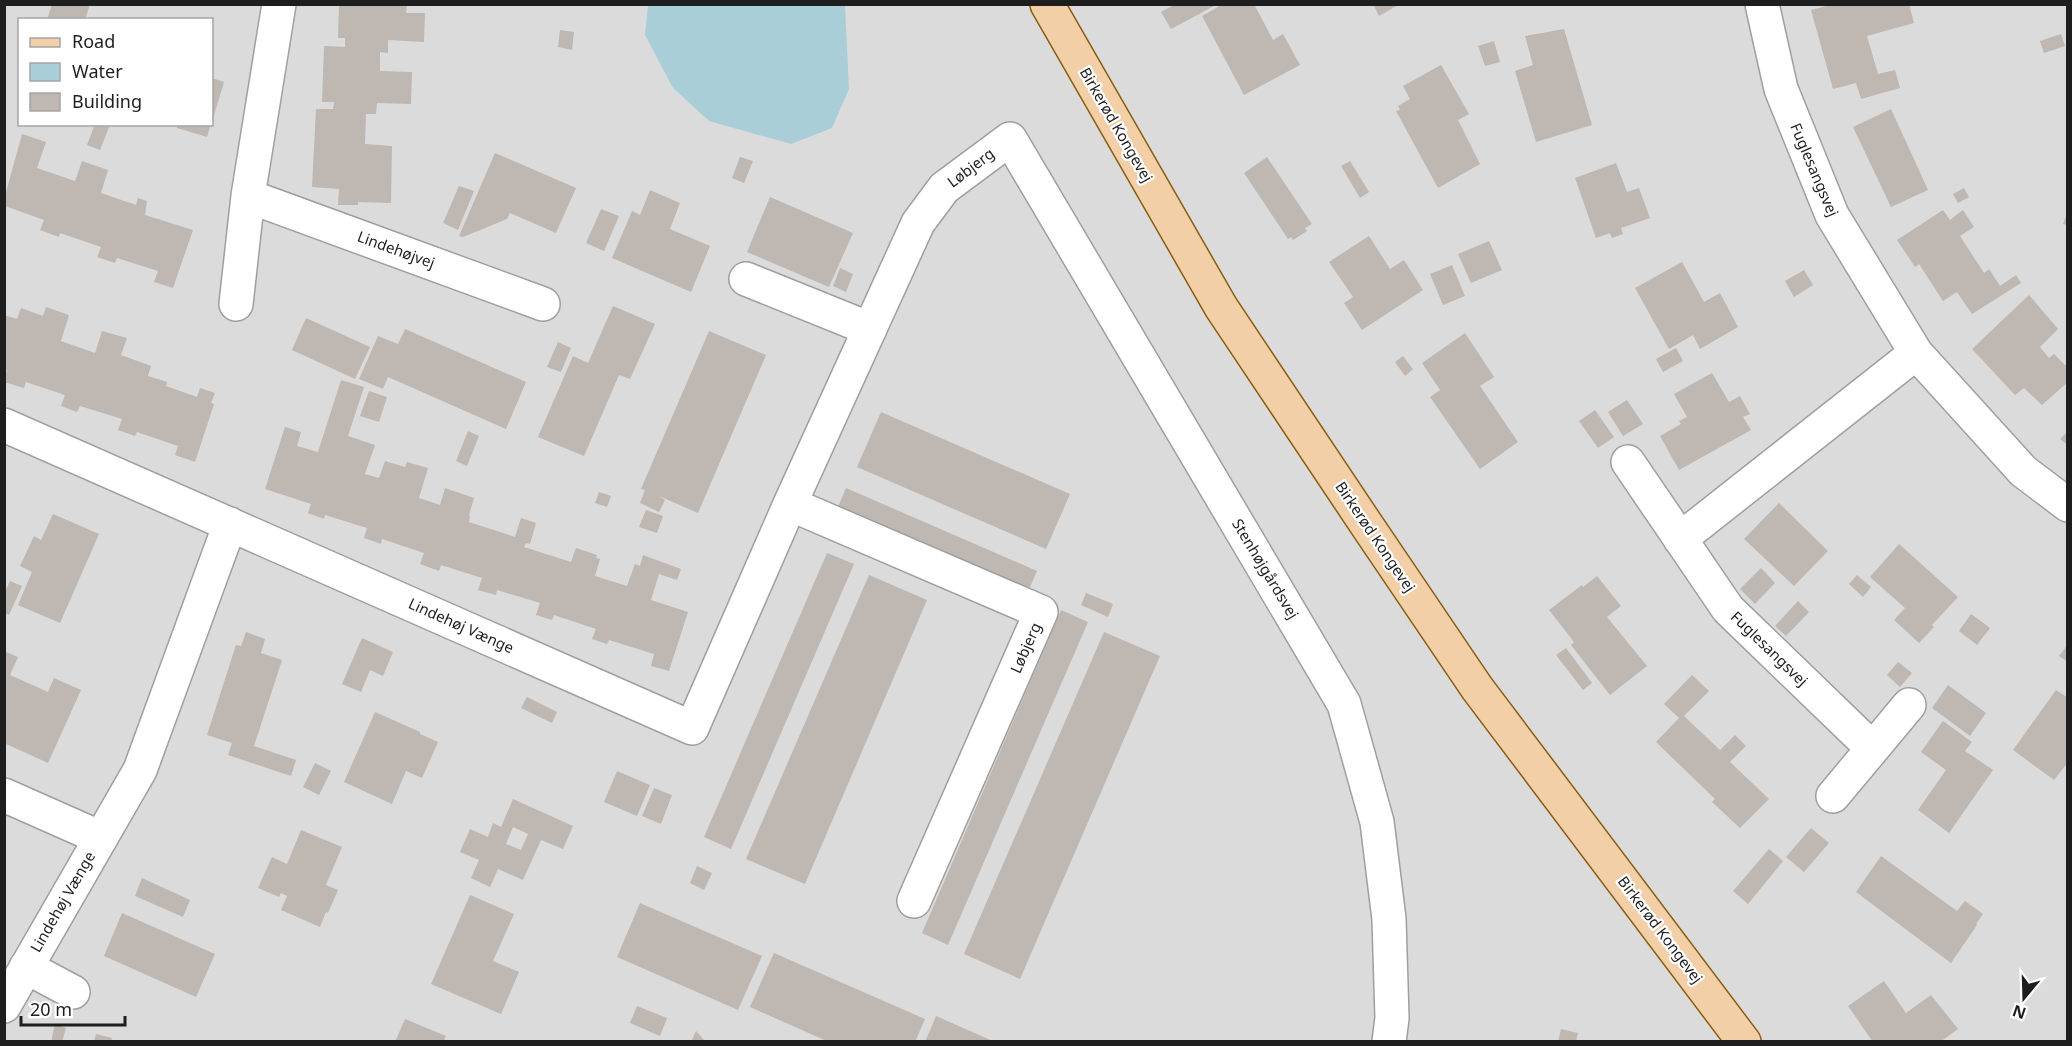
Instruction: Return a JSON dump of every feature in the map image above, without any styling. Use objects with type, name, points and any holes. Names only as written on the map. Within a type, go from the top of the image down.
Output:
[{"type":"main road","name":"Birkerød Kongevej","points":[[1047,4],[1221,307],[1359,514],[1477,688],[1744,1041]]},
{"type":"street","name":"Fuglesangsvej","points":[[1762,4],[1781,89],[1832,215],[1916,353],[2024,471],[2067,505]]},
{"type":"street","points":[[236,304],[248,196],[278,5]]},
{"type":"street","name":"Løbjerg","points":[[692,728],[790,504],[918,223],[944,188],[1010,139]]},
{"type":"street","name":"Stenhøjgårdsvej","points":[[1010,139],[1344,704],[1377,822],[1389,919],[1392,1018],[1389,1041]]},
{"type":"street","name":"Lindehøjvej","points":[[248,196],[543,303]]},
{"type":"street","points":[[746,279],[870,329]]},
{"type":"street","points":[[1680,539],[1916,353]]},
{"type":"street","name":"Lindehøj Vænge","points":[[4,425],[692,728]]},
{"type":"street","name":"Fuglesangsvej","points":[[1628,462],[1728,609],[1872,748]]},
{"type":"street","name":"Løbjerg","points":[[790,504],[1041,612],[914,901]]},
{"type":"street","name":"Lindehøj Vænge","points":[[4,1006],[140,770],[230,524]]},
{"type":"street","points":[[1833,796],[1909,705]]},
{"type":"street","name":"Lindehøj Vænge","points":[[4,795],[101,838]]},
{"type":"street","name":"Lindehøj Vænge","points":[[26,967],[73,992]]},
{"type":"shaded area","points":[[5,5],[2067,5],[2067,1041],[5,1041]]},
{"type":"water","points":[[648,5],[845,5],[849,89],[832,128],[791,144],[709,121],[673,88],[645,35]]},
{"type":"building","points":[[52,4],[90,4],[86,18],[48,18]]},
{"type":"building","points":[[339,4],[407,4],[406,13],[425,13],[424,42],[388,40],[388,53],[380,52],[380,71],[412,72],[411,104],[377,103],[376,114],[366,114],[365,144],[392,146],[391,203],[358,202],[358,205],[338,205],[339,189],[312,187],[316,109],[333,109],[334,102],[322,102],[324,46],[345,47],[345,38],[338,38]]},
{"type":"building","points":[[1223,4],[1254,4],[1273,40],[1283,34],[1300,65],[1244,95],[1202,16]]},
{"type":"building","points":[[1373,4],[1400,4],[1379,16]]},
{"type":"building","points":[[1834,4],[1909,4],[1914,23],[1867,36],[1878,74],[1895,70],[1900,88],[1861,99],[1856,83],[1833,89],[1811,10]]},
{"type":"building","points":[[1174,5],[1216,5],[1171,29],[1161,12]]},
{"type":"building","points":[[1564,29],[1592,125],[1536,142],[1515,71],[1533,65],[1525,36]]},
{"type":"building","points":[[560,30],[574,32],[572,50],[558,47]]},
{"type":"building","points":[[2061,34],[2065,46],[2044,53],[2040,41]]},
{"type":"building","points":[[1494,41],[1500,62],[1485,66],[1478,46]]},
{"type":"building","points":[[1441,65],[1469,114],[1458,120],[1480,164],[1438,188],[1396,111],[1400,110],[1398,106],[1410,99],[1403,86]]},
{"type":"building","points":[[213,78],[224,82],[213,119]]},
{"type":"building","points":[[1891,109],[1928,190],[1891,207],[1853,127]]},
{"type":"building","points":[[94,126],[109,127],[100,150],[87,145]]},
{"type":"building","points":[[178,126],[210,126],[207,137],[177,128]]},
{"type":"building","points":[[22,134],[46,142],[37,168],[75,181],[82,161],[108,170],[101,193],[136,205],[138,198],[147,201],[145,215],[193,230],[173,288],[154,282],[158,271],[117,258],[115,263],[97,257],[101,247],[60,233],[59,237],[40,230],[44,220],[5,206],[5,196]]},
{"type":"building","points":[[495,153],[576,188],[556,233],[510,213],[507,219],[463,237],[459,236]]},
{"type":"building","points":[[740,157],[753,161],[744,183],[732,178]]},
{"type":"building","points":[[1267,157],[1312,224],[1305,228],[1307,231],[1293,240],[1291,237],[1288,239],[1244,173]]},
{"type":"building","points":[[1350,161],[1369,192],[1360,198],[1341,166]]},
{"type":"building","points":[[1616,163],[1627,192],[1639,188],[1650,218],[1621,228],[1623,234],[1612,238],[1610,233],[1596,238],[1575,178]]},
{"type":"building","points":[[459,186],[474,191],[458,230],[443,223]]},
{"type":"building","points":[[1964,188],[1969,197],[1958,203],[1953,194]]},
{"type":"building","points":[[650,190],[680,203],[670,229],[710,246],[691,292],[612,258],[632,211],[640,215]]},
{"type":"building","points":[[770,197],[853,233],[829,287],[747,252]]},
{"type":"building","points":[[601,209],[619,216],[604,251],[586,243]]},
{"type":"building","points":[[1943,210],[1950,220],[1963,210],[1974,227],[1960,236],[1984,273],[1989,269],[2000,286],[2016,275],[2021,283],[1972,314],[1957,292],[1943,301],[1919,264],[1915,267],[1897,240]]},
{"type":"building","points":[[2068,211],[2068,225],[2063,224]]},
{"type":"building","points":[[1369,236],[1390,269],[1404,260],[1423,290],[1362,330],[1344,303],[1353,297],[1329,262]]},
{"type":"building","points":[[1489,241],[1502,270],[1471,283],[1458,254]]},
{"type":"building","points":[[1682,262],[1704,302],[1720,293],[1738,327],[1700,349],[1693,335],[1669,349],[1635,288]]},
{"type":"building","points":[[1452,265],[1465,296],[1443,305],[1430,274]]},
{"type":"building","points":[[840,268],[853,274],[846,292],[833,286]]},
{"type":"building","points":[[1804,270],[1813,285],[1794,297],[1785,281]]},
{"type":"building","points":[[2029,295],[2058,329],[2040,347],[2049,358],[2054,354],[2068,368],[2068,382],[2042,405],[2024,388],[2015,395],[1972,349]]},
{"type":"building","points":[[613,306],[655,324],[630,379],[619,375],[584,456],[538,437],[573,356],[588,363]]},
{"type":"building","points":[[46,307],[69,315],[61,341],[95,353],[102,331],[127,338],[121,355],[151,366],[148,376],[167,382],[166,386],[197,397],[200,388],[215,393],[211,403],[214,404],[195,462],[175,455],[178,446],[137,432],[135,436],[118,430],[122,419],[80,406],[77,412],[61,406],[65,395],[26,382],[24,388],[4,382],[7,370],[4,369],[4,315],[17,319],[21,308],[43,316]]},
{"type":"building","points":[[306,318],[370,347],[355,379],[292,350]]},
{"type":"building","points":[[405,329],[526,382],[506,429],[388,377],[383,389],[359,379],[378,336],[398,344]]},
{"type":"building","points":[[709,331],[766,355],[698,513],[659,496],[665,500],[659,512],[640,503],[645,490],[641,489]]},
{"type":"building","points":[[1465,333],[1494,377],[1480,386],[1518,442],[1480,469],[1430,397],[1440,390],[1422,363]]},
{"type":"building","points":[[558,342],[571,348],[561,372],[547,367]]},
{"type":"building","points":[[1676,348],[1683,361],[1663,372],[1656,359]]},
{"type":"building","points":[[1403,356],[1413,369],[1405,376],[1395,362]]},
{"type":"building","points":[[1712,373],[1729,402],[1740,396],[1750,414],[1743,417],[1751,430],[1679,470],[1660,436],[1681,424],[1679,421],[1687,417],[1674,394]]},
{"type":"building","points":[[341,380],[364,387],[348,436],[375,445],[365,474],[379,478],[385,461],[405,467],[407,462],[428,468],[419,498],[440,505],[445,488],[474,498],[469,522],[515,537],[521,518],[536,523],[530,544],[526,543],[524,547],[571,562],[576,548],[597,555],[596,558],[600,559],[595,576],[627,586],[635,564],[640,566],[643,555],[681,569],[677,580],[659,574],[651,600],[688,612],[669,671],[651,666],[654,654],[609,640],[607,644],[592,639],[596,629],[554,615],[552,620],[536,615],[540,603],[497,590],[496,595],[478,590],[482,578],[441,565],[439,571],[420,564],[424,553],[382,539],[381,544],[364,538],[367,528],[325,515],[324,519],[308,513],[311,504],[265,489],[285,427],[301,432],[297,446],[318,452]]},
{"type":"building","points":[[369,391],[387,397],[379,422],[360,416]]},
{"type":"building","points":[[1627,400],[1643,424],[1623,436],[1608,412]]},
{"type":"building","points":[[1595,410],[1614,437],[1598,448],[1579,421]]},
{"type":"building","points":[[881,412],[1070,494],[1046,549],[857,467]]},
{"type":"building","points":[[468,431],[479,436],[467,466],[456,461]]},
{"type":"building","points":[[2068,431],[2068,445],[2060,439]]},
{"type":"building","points":[[846,488],[1037,571],[1027,594],[836,512]]},
{"type":"building","points":[[599,492],[611,496],[607,507],[595,503]]},
{"type":"building","points":[[1779,503],[1828,551],[1794,586],[1744,539]]},
{"type":"building","points":[[646,510],[663,516],[657,533],[639,527]]},
{"type":"building","points":[[53,514],[99,534],[60,623],[18,605],[32,572],[20,566],[34,536],[41,540]]},
{"type":"building","points":[[1899,544],[1958,597],[1919,643],[1894,620],[1905,608],[1870,577]]},
{"type":"building","points":[[827,553],[854,564],[731,849],[704,837]]},
{"type":"building","points":[[1761,568],[1775,583],[1755,604],[1740,589]]},
{"type":"building","points":[[869,575],[927,600],[805,884],[746,859]]},
{"type":"building","points":[[1857,575],[1871,587],[1863,597],[1849,584]]},
{"type":"building","points":[[1597,576],[1621,606],[1607,617],[1647,666],[1610,695],[1571,645],[1574,642],[1549,610]]},
{"type":"building","points":[[10,581],[22,586],[9,615],[4,613],[4,594]]},
{"type":"building","points":[[1086,593],[1113,604],[1108,617],[1081,605]]},
{"type":"building","points":[[1798,601],[1809,612],[1786,636],[1775,626]]},
{"type":"building","points":[[1061,610],[1088,622],[948,945],[922,933]]},
{"type":"building","points":[[1971,614],[1990,628],[1977,645],[1959,631]]},
{"type":"building","points":[[246,632],[265,639],[261,653],[282,660],[254,746],[296,760],[291,776],[228,755],[232,743],[207,735],[236,645],[241,646]]},
{"type":"building","points":[[1104,632],[1160,656],[1020,979],[964,954]]},
{"type":"building","points":[[362,638],[393,652],[383,676],[370,670],[361,692],[342,684]]},
{"type":"building","points":[[2068,644],[2068,662],[2059,656]]},
{"type":"building","points":[[1566,648],[1592,683],[1583,690],[1556,655]]},
{"type":"building","points":[[4,651],[18,657],[10,675],[48,692],[54,678],[81,690],[48,763],[4,743]]},
{"type":"building","points":[[1898,662],[1912,673],[1900,687],[1887,675]]},
{"type":"building","points":[[1692,675],[1709,691],[1684,716],[1720,750],[1735,735],[1746,746],[1730,762],[1769,799],[1740,828],[1712,802],[1715,799],[1656,742],[1679,718],[1664,704]]},
{"type":"building","points":[[1948,685],[1986,713],[1970,736],[1932,708]]},
{"type":"building","points":[[2056,690],[2068,698],[2068,762],[2054,780],[2013,750]]},
{"type":"building","points":[[527,697],[557,712],[552,723],[521,708]]},
{"type":"building","points":[[375,712],[438,742],[422,778],[406,771],[392,804],[344,782]]},
{"type":"building","points":[[1943,721],[1972,742],[1965,751],[1993,770],[1949,833],[1918,810],[1946,770],[1921,752]]},
{"type":"building","points":[[315,763],[331,771],[319,795],[303,787]]},
{"type":"building","points":[[617,771],[650,785],[637,816],[604,802]]},
{"type":"building","points":[[654,788],[672,795],[661,824],[642,816]]},
{"type":"building","points":[[513,799],[573,826],[563,849],[541,840],[523,880],[498,869],[490,887],[471,878],[479,860],[460,852],[470,829],[488,837],[493,823],[501,827]],"holes":[[[513,827],[528,834],[521,850],[506,844]]]},
{"type":"building","points":[[1811,828],[1829,843],[1804,872],[1786,857]]},
{"type":"building","points":[[301,830],[342,847],[326,885],[338,890],[320,927],[281,910],[287,896],[281,893],[279,897],[258,888],[272,857],[287,864]]},
{"type":"building","points":[[1769,849],[1783,861],[1748,904],[1733,891]]},
{"type":"building","points":[[1881,856],[1957,911],[1965,901],[1983,914],[1951,963],[1856,892]]},
{"type":"building","points":[[697,866],[712,873],[704,890],[690,883]]},
{"type":"building","points":[[142,878],[190,900],[183,917],[135,896]]},
{"type":"building","points":[[470,895],[514,914],[493,961],[519,972],[501,1014],[431,984]]},
{"type":"building","points":[[640,903],[762,956],[738,1010],[617,957]]},
{"type":"building","points":[[122,913],[215,954],[196,997],[104,956]]},
{"type":"building","points":[[774,953],[925,1019],[915,1042],[829,1042],[750,1007]]},
{"type":"building","points":[[1884,981],[1906,1013],[1931,995],[1958,1029],[1940,1042],[1873,1042],[1848,1006]]},
{"type":"building","points":[[637,1006],[667,1018],[660,1036],[630,1023]]},
{"type":"building","points":[[936,1016],[995,1042],[925,1042]]},
{"type":"building","points":[[405,1019],[446,1036],[443,1042],[395,1042]]},
{"type":"building","points":[[55,1024],[66,1028],[62,1042],[51,1042]]},
{"type":"building","points":[[1561,1029],[1578,1033],[1576,1042],[1558,1042]]},
{"type":"building","points":[[696,1031],[706,1042],[691,1042]]},
{"type":"building","points":[[96,1034],[112,1038],[111,1042],[94,1042]]}]
